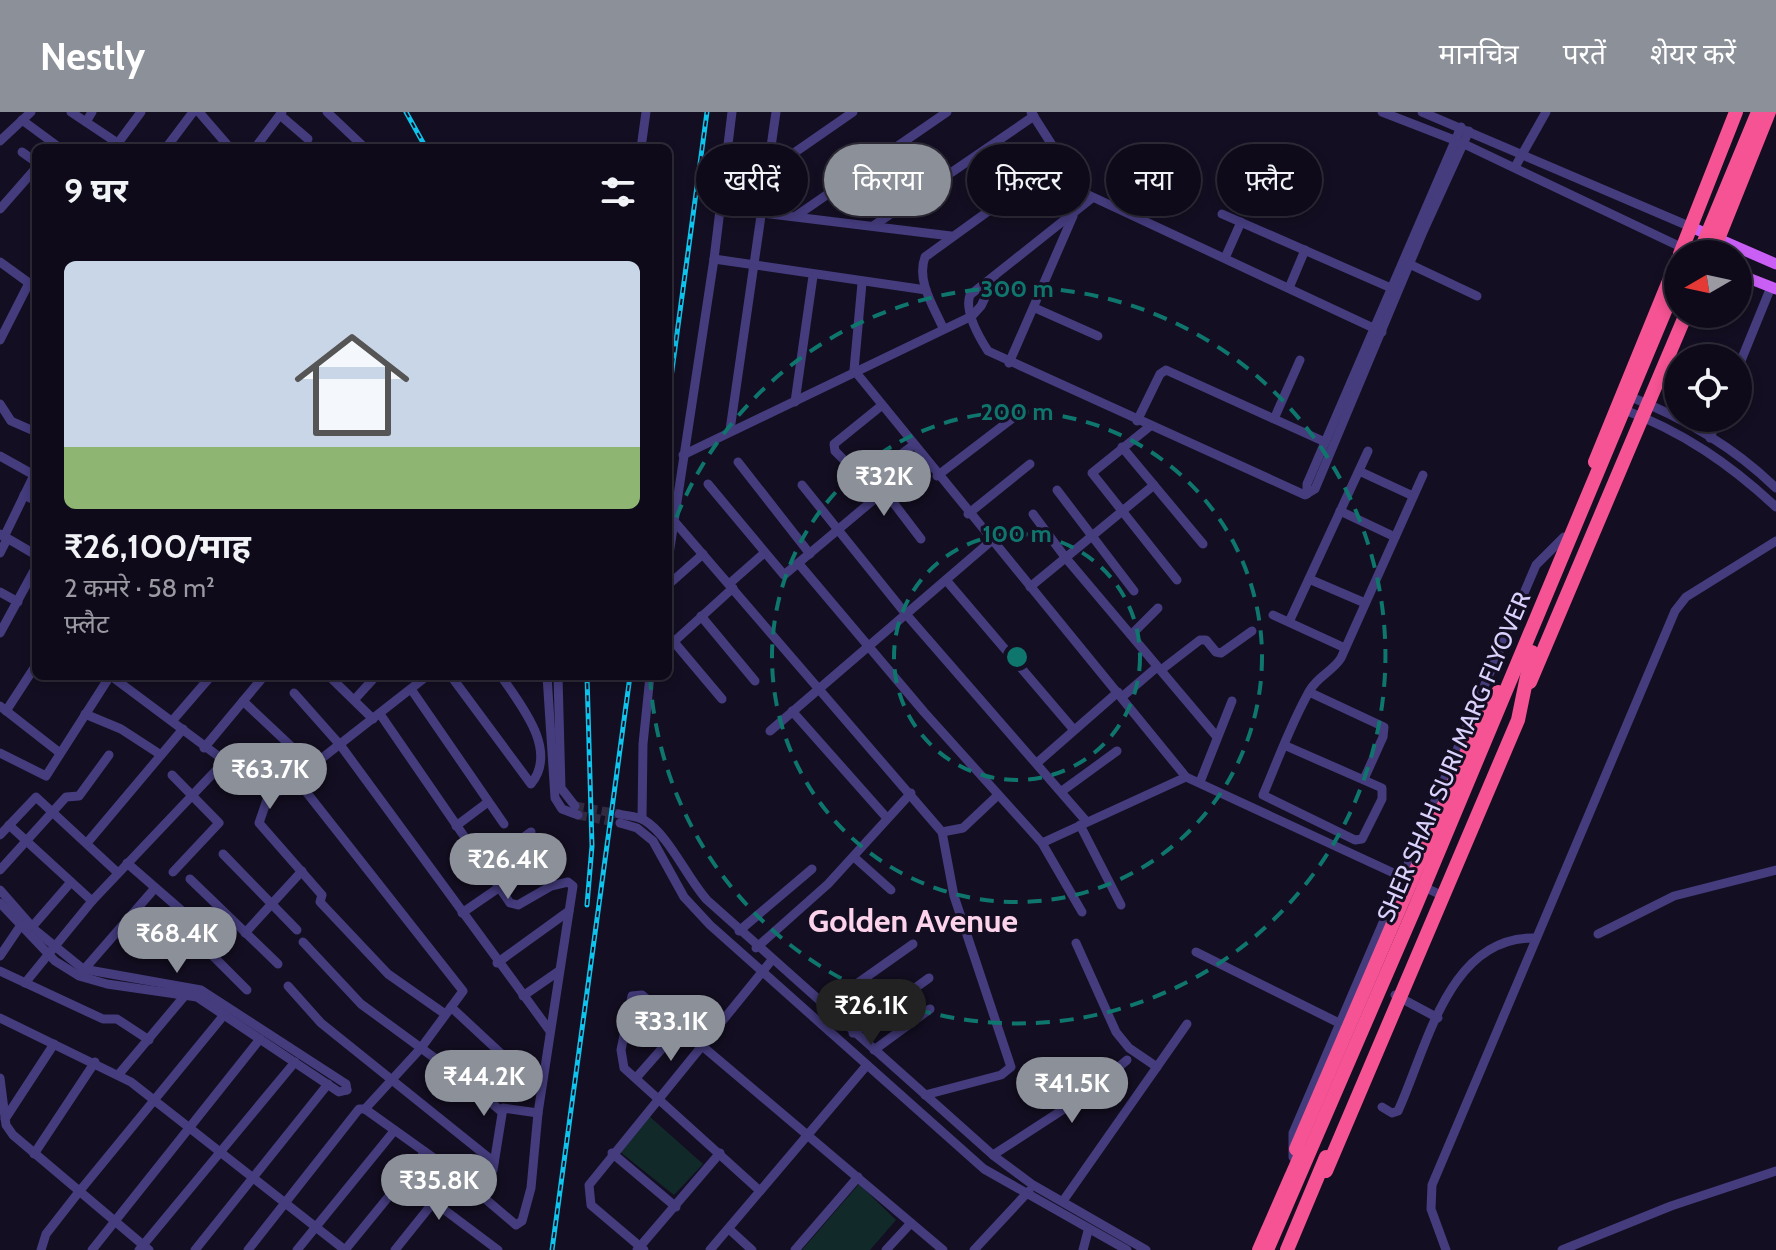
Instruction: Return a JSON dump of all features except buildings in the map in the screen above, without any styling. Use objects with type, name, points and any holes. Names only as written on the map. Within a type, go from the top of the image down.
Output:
[{"type":"highway","points":[[1694,240],[1758,112]]},
{"type":"highway","points":[[1718,238],[1769,112]]},
{"type":"highway","points":[[1692,240],[1737,113]]},
{"type":"highway","points":[[1689,240],[1691,227],[1737,113]]},
{"type":"highway","points":[[1259,1250],[1620,400],[1664,304]]},
{"type":"highway","name":"SHER SHAH SURI MARG FLYOVER","points":[[1277,1250],[1528,650],[1664,315]]},
{"type":"highway","name":"SHER SHAH SURI MARG FLYOVER","points":[[1267,1250],[1667,328]]},
{"type":"highway","points":[[1287,1250],[1680,328]]},
{"type":"highway","points":[[1284,1192],[1294,1153],[1481,719],[1528,650]]},
{"type":"highway","points":[[1304,1209],[1326,1171],[1415,970],[1518,720],[1528,650]]},
{"type":"main road","points":[[1691,227],[1776,264]]},
{"type":"main road","points":[[1752,280],[1773,288]]},
{"type":"street","points":[[0,141],[31,112]]},
{"type":"street","points":[[71,112],[119,144]]},
{"type":"street","points":[[86,122],[92,112]]},
{"type":"street","points":[[123,144],[141,112]]},
{"type":"street","points":[[327,112],[361,144]]},
{"type":"street","points":[[642,144],[646,112]]},
{"type":"street","points":[[728,144],[732,112]]},
{"type":"street","points":[[772,144],[776,112]]},
{"type":"street","points":[[833,127],[835,112]]},
{"type":"street","points":[[808,144],[853,112]]},
{"type":"street","points":[[808,208],[947,112]]},
{"type":"street","points":[[1382,112],[1515,167],[1664,242]]},
{"type":"street","points":[[1422,112],[1691,227]]},
{"type":"street","points":[[1515,167],[1546,112]]},
{"type":"street","points":[[170,144],[200,113],[223,144]]},
{"type":"street","points":[[258,144],[281,114],[308,139]]},
{"type":"street","points":[[873,226],[1032,114],[1052,144]]},
{"type":"street","points":[[22,120],[55,144]]},
{"type":"street","points":[[1073,216],[970,295],[968,300],[972,316],[988,351],[1300,495],[1307,494],[1315,489],[1359,375],[1465,129]]},
{"type":"street","points":[[22,152],[32,161]]},
{"type":"street","points":[[0,209],[32,170]]},
{"type":"street","points":[[1092,198],[1379,330]]},
{"type":"street","points":[[1627,222],[1636,201]]},
{"type":"street","points":[[672,534],[720,216]]},
{"type":"street","points":[[730,430],[761,216]]},
{"type":"street","points":[[796,216],[951,236]]},
{"type":"street","points":[[943,328],[926,290],[922,266],[925,257],[979,216]]},
{"type":"street","points":[[1009,363],[1073,216]]},
{"type":"street","points":[[1227,216],[1391,288]]},
{"type":"street","points":[[1225,258],[1241,222]]},
{"type":"street","points":[[1289,288],[1305,250]]},
{"type":"street","points":[[714,259],[813,276],[926,290]]},
{"type":"street","points":[[0,262],[28,280],[32,291],[0,340]]},
{"type":"street","points":[[1379,330],[1391,288],[1406,263]]},
{"type":"street","points":[[1406,263],[1477,296]]},
{"type":"street","points":[[683,455],[854,370],[972,316],[981,306],[996,274]]},
{"type":"street","points":[[795,402],[813,276]]},
{"type":"street","points":[[862,283],[854,370],[912,446],[1186,777],[1439,894]]},
{"type":"street","points":[[1748,344],[1773,288]]},
{"type":"street","points":[[1035,308],[1098,336]]},
{"type":"street","points":[[0,312],[12,319]]},
{"type":"street","points":[[1274,419],[1300,360]]},
{"type":"street","points":[[1137,421],[1160,374],[1166,370],[1325,442]]},
{"type":"street","points":[[1307,494],[1307,484],[1325,442],[1359,375]]},
{"type":"street","points":[[1620,400],[1710,438],[1736,454],[1776,488]]},
{"type":"street","points":[[1620,400],[1646,410],[1715,455],[1776,507]]},
{"type":"street","points":[[0,404],[11,421],[32,430]]},
{"type":"street","points":[[881,406],[834,446],[863,481],[912,446]]},
{"type":"street","points":[[937,476],[1022,411]]},
{"type":"street","points":[[1149,427],[1092,473],[1177,580]]},
{"type":"street","points":[[1710,438],[1712,432]]},
{"type":"street","points":[[1122,447],[1203,544]]},
{"type":"street","points":[[1289,622],[1368,451]]},
{"type":"street","points":[[0,456],[32,472]]},
{"type":"street","points":[[738,462],[810,554]]},
{"type":"street","points":[[968,514],[1030,464]]},
{"type":"street","points":[[1359,471],[1413,496]]},
{"type":"street","points":[[1257,808],[1309,692],[1318,677],[1337,664],[1345,648],[1423,475]]},
{"type":"street","points":[[873,476],[921,539]]},
{"type":"street","points":[[0,553],[4,537],[32,479]]},
{"type":"street","points":[[708,484],[782,575],[884,491]]},
{"type":"street","points":[[802,485],[905,613],[1062,791],[1083,823],[1121,905]]},
{"type":"street","points":[[1030,587],[1154,485]]},
{"type":"street","points":[[1057,490],[1134,591]]},
{"type":"street","points":[[24,495],[32,499]]},
{"type":"street","points":[[1340,511],[1395,537]]},
{"type":"street","points":[[1033,514],[1065,557],[1217,737]]},
{"type":"street","points":[[674,521],[942,832],[954,896],[1011,1067],[1001,1075],[925,1095]]},
{"type":"street","points":[[4,537],[32,553]]},
{"type":"street","points":[[1294,1153],[1293,1133],[1536,565],[1564,537]]},
{"type":"street","points":[[770,731],[991,541]]},
{"type":"street","points":[[1446,1250],[1431,1209],[1432,1185],[1675,611],[1694,592],[1776,541]]},
{"type":"street","points":[[672,581],[703,554]]},
{"type":"street","points":[[672,643],[763,554]]},
{"type":"street","points":[[799,564],[866,646],[1042,843],[1082,912]]},
{"type":"street","points":[[0,633],[32,575]]},
{"type":"street","points":[[1309,579],[1365,603]]},
{"type":"street","points":[[946,580],[1074,730]]},
{"type":"street","points":[[0,592],[18,602]]},
{"type":"street","points":[[1131,635],[1158,608]]},
{"type":"street","points":[[1273,615],[1345,648]]},
{"type":"street","points":[[701,616],[755,681]]},
{"type":"street","points":[[1037,763],[1120,694],[1200,640],[1206,640],[1216,652],[1221,653],[1252,631]]},
{"type":"street","points":[[672,645],[722,699]]},
{"type":"street","points":[[32,670],[3,708],[60,753]]},
{"type":"street","points":[[0,753],[44,777],[85,714],[113,680]]},
{"type":"street","points":[[119,680],[173,720],[223,763],[269,794]]},
{"type":"street","points":[[173,720],[208,680]]},
{"type":"street","points":[[204,748],[261,680]]},
{"type":"street","points":[[334,680],[376,717],[515,906],[551,886],[568,882],[573,886],[538,1113],[531,1188],[520,1224],[516,1225],[456,1174],[365,1109]]},
{"type":"street","points":[[355,699],[372,680]]},
{"type":"street","points":[[422,680],[341,746],[311,765],[296,779],[269,794],[259,823],[322,896],[321,904],[388,974],[448,1011],[508,1060]]},
{"type":"street","points":[[454,680],[531,784],[538,776],[538,731],[504,680]]},
{"type":"street","points":[[547,680],[555,798],[562,809],[576,811],[561,788],[558,680]]},
{"type":"street","points":[[650,680],[640,824],[684,897],[760,973],[984,1169],[1026,1196],[1127,1250]]},
{"type":"street","points":[[411,689],[504,824]]},
{"type":"street","points":[[1309,692],[1384,727],[1383,737],[1364,779]]},
{"type":"street","points":[[294,693],[341,746],[497,963],[550,1031]]},
{"type":"street","points":[[243,701],[311,765]]},
{"type":"street","points":[[1200,782],[1232,701]]},
{"type":"street","points":[[792,711],[886,817]]},
{"type":"street","points":[[85,714],[121,729],[161,755]]},
{"type":"street","points":[[87,843],[183,729]]},
{"type":"street","points":[[1263,795],[1360,840],[1384,794],[1382,788],[1364,779],[1284,745]]},
{"type":"street","points":[[1062,791],[1117,751]]},
{"type":"street","points":[[0,870],[66,797],[76,798],[109,755]]},
{"type":"street","points":[[25,983],[49,949],[92,901],[223,763]]},
{"type":"street","points":[[172,775],[219,823],[173,872]]},
{"type":"street","points":[[1042,843],[1186,777]]},
{"type":"street","points":[[248,1250],[356,1111],[365,1109],[421,1048],[462,989],[296,779]]},
{"type":"street","points":[[756,948],[854,857],[886,817],[911,793]]},
{"type":"street","points":[[942,832],[963,828],[998,795]]},
{"type":"street","points":[[0,835],[34,797],[118,873]]},
{"type":"street","points":[[456,826],[488,802]]},
{"type":"street","points":[[620,819],[640,824],[662,836],[689,880],[756,948],[993,1155],[1033,1185],[1146,1250]]},
{"type":"street","points":[[9,825],[92,901]]},
{"type":"street","points":[[484,866],[531,832]]},
{"type":"street","points":[[223,854],[297,930]]},
{"type":"street","points":[[854,857],[891,890]]},
{"type":"street","points":[[462,913],[536,862]]},
{"type":"street","points":[[127,863],[181,910],[181,924],[247,990]]},
{"type":"street","points":[[739,931],[812,869]]},
{"type":"street","points":[[1598,934],[1674,896],[1776,870]]},
{"type":"street","points":[[245,933],[271,901],[302,871]]},
{"type":"street","points":[[190,879],[278,964]]},
{"type":"street","points":[[32,927],[71,882]]},
{"type":"street","points":[[81,973],[155,888]]},
{"type":"street","points":[[0,890],[49,949]]},
{"type":"street","points":[[0,903],[21,925],[81,973],[107,984],[187,993],[339,1092],[347,1088],[201,990],[81,973]]},
{"type":"street","points":[[497,963],[569,911]]},
{"type":"street","points":[[0,956],[21,925]]},
{"type":"street","points":[[1382,1107],[1392,1113],[1398,1111],[1438,1018],[1472,960],[1499,944],[1535,938]]},
{"type":"street","points":[[303,942],[361,1004],[502,1112]]},
{"type":"street","points":[[1076,943],[1116,1032],[1129,1048],[1157,1067]]},
{"type":"street","points":[[824,1007],[913,944]]},
{"type":"street","points":[[1196,952],[1341,1024]]},
{"type":"street","points":[[720,1153],[641,1249],[591,1205],[589,1198],[593,1176],[771,961]]},
{"type":"street","points":[[0,971],[103,1019],[117,1019],[149,1040]]},
{"type":"street","points":[[523,996],[559,971]]},
{"type":"street","points":[[853,1033],[929,978]]},
{"type":"street","points":[[288,986],[321,1023],[494,1162]]},
{"type":"street","points":[[119,1074],[187,993]]},
{"type":"street","points":[[760,1191],[624,1068],[621,1058],[632,996],[642,995],[701,1043],[943,1250]]},
{"type":"street","points":[[1395,995],[1438,1018]]},
{"type":"street","points":[[874,1050],[930,1009]]},
{"type":"street","points":[[41,1250],[46,1234],[224,1015]]},
{"type":"street","points":[[0,1018],[119,1074],[223,1150],[345,1250],[425,1152]]},
{"type":"street","points":[[1063,1201],[1187,1024]]},
{"type":"street","points":[[636,1078],[681,1027]]},
{"type":"street","points":[[92,1250],[260,1039]]},
{"type":"street","points":[[5,1119],[54,1044]]},
{"type":"street","points":[[993,1155],[1087,1094],[1127,1060]]},
{"type":"street","points":[[34,1154],[95,1062]]},
{"type":"street","points":[[0,1078],[5,1119],[13,1135],[78,1193],[115,1219],[144,1248],[295,1062]]},
{"type":"street","points":[[710,1250],[867,1065]]},
{"type":"street","points":[[195,1250],[328,1084]]},
{"type":"street","points":[[923,1115],[934,1103]]},
{"type":"street","points":[[482,1196],[494,1162],[502,1112],[506,1107],[538,1113]]},
{"type":"street","points":[[297,1250],[394,1131]]},
{"type":"street","points":[[612,1153],[676,1207]]},
{"type":"street","points":[[1562,1250],[1671,1206],[1776,1171]]},
{"type":"street","points":[[395,1250],[456,1174]]},
{"type":"street","points":[[795,1250],[858,1177]]},
{"type":"street","points":[[974,1250],[1033,1185]]},
{"type":"street","points":[[434,1202],[498,1250]]},
{"type":"street","points":[[886,1250],[911,1223]]},
{"type":"street","points":[[729,1229],[752,1250]]},
{"type":"street","points":[[1083,1250],[1088,1231]]},
{"type":"green space","points":[[649,1116],[703,1164],[674,1195],[619,1151]]},
{"type":"green space","points":[[859,1184],[896,1220],[870,1250],[802,1250]]},
{"type":"tunnel","points":[[575,806],[619,814]]},
{"type":"tunnel","points":[[578,815],[620,823]]},
{"type":"railway","points":[[406,112],[424,144]]},
{"type":"railway","points":[[672,370],[707,112]]},
{"type":"railway","points":[[587,680],[592,846],[587,905]]},
{"type":"railway","points":[[552,1250],[629,680]]},
{"type":"district","name":"Golden Avenue","points":[[913,921]]}]
